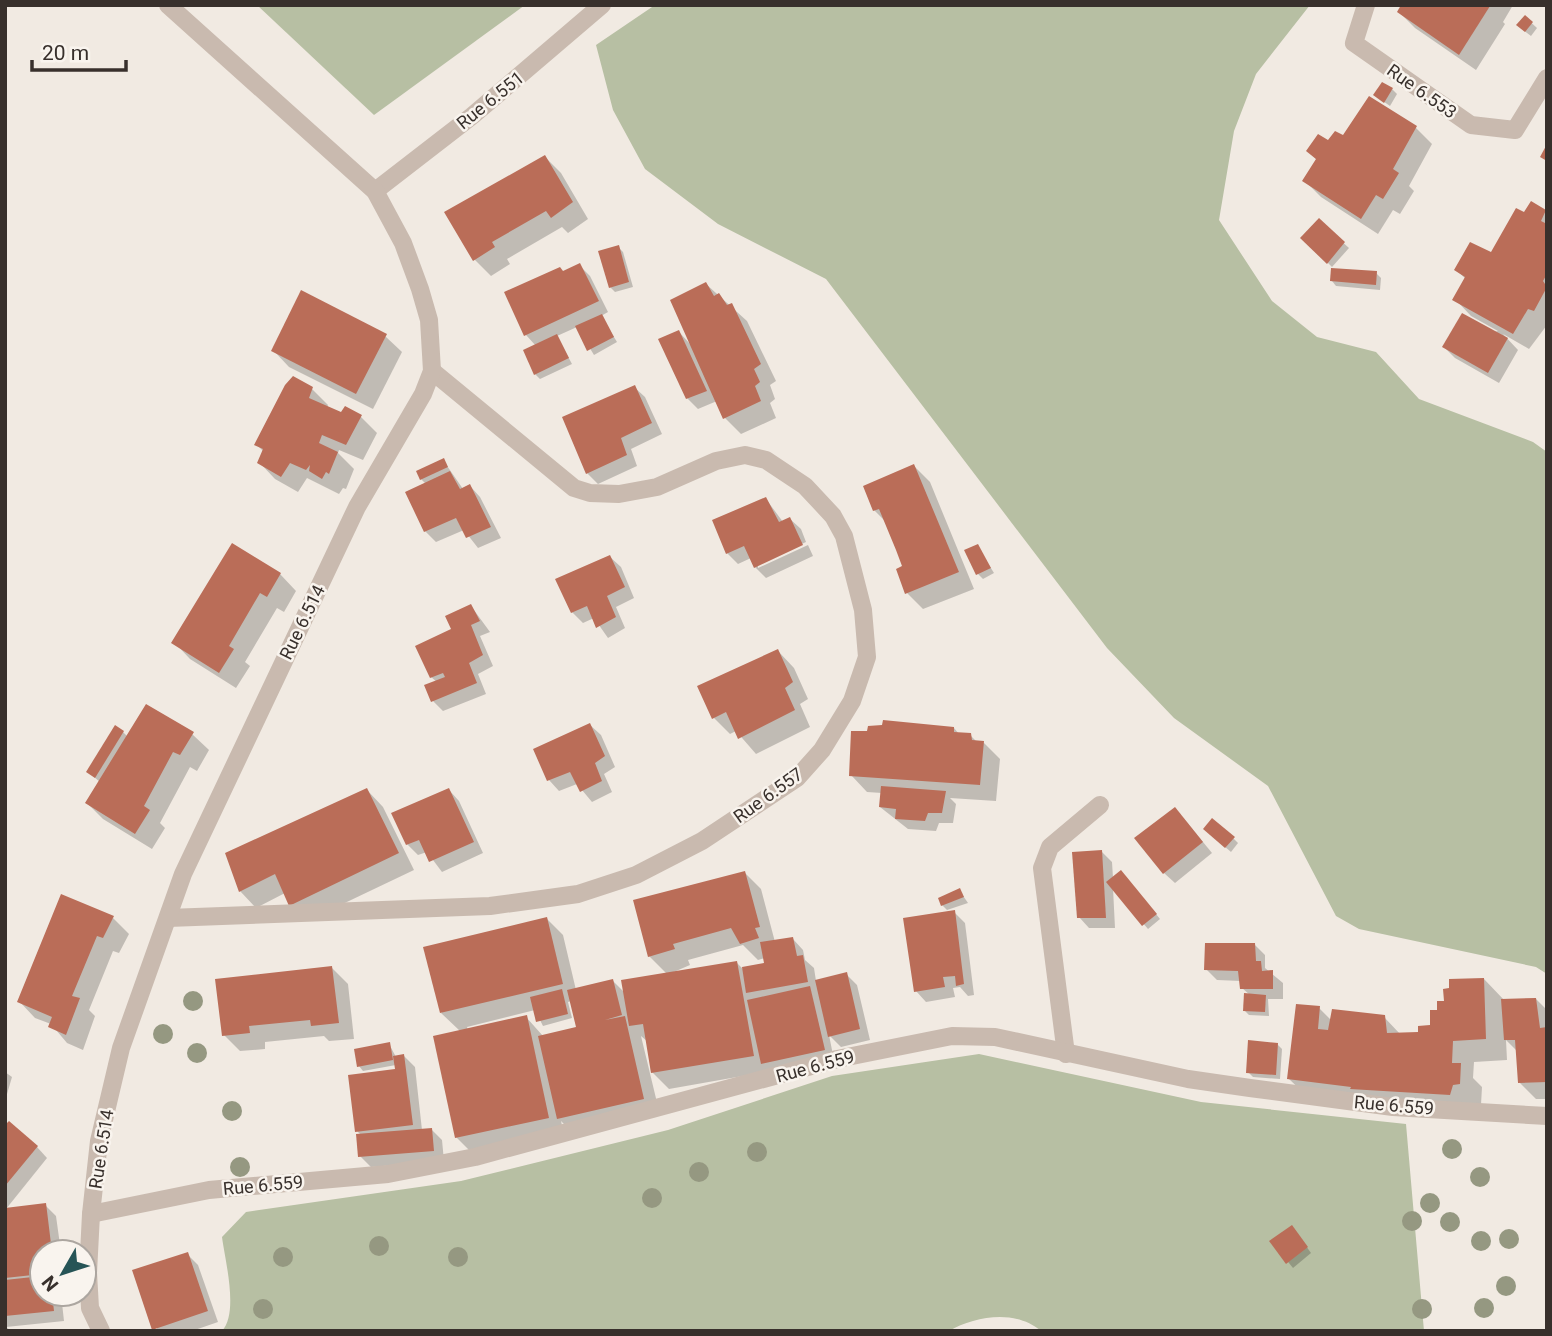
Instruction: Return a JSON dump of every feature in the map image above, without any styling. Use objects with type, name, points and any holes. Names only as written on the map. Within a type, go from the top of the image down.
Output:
[{"type":"street","name":"Rue 6.514","points":[[101,1331],[90,1308],[88,1273],[91,1214],[99,1141],[121,1048],[183,874],[357,507],[423,394],[432,371],[429,320],[420,289],[403,243],[375,191],[168,5]]},
{"type":"street","name":"Rue 6.551","points":[[375,191],[472,116],[602,5]]},
{"type":"street","name":"Rue 6.553","points":[[1366,5],[1354,43],[1471,125],[1515,130],[1547,78]]},
{"type":"street","name":"Rue 6.557","points":[[169,918],[490,906],[578,894],[636,875],[702,841],[797,778],[822,751],[852,701],[867,657],[863,610],[844,536],[833,516],[805,486],[766,460],[745,455],[716,461],[657,487],[619,494],[590,493],[574,488],[432,371]]},
{"type":"street","points":[[1066,1054],[1042,868],[1050,847],[1100,806]]},
{"type":"street","name":"Rue 6.559","points":[[91,1214],[209,1190],[388,1174],[475,1157],[837,1059],[952,1036],[995,1037],[1188,1079],[1393,1107],[1547,1116]]},
{"type":"green space","points":[[257,5],[525,5],[374,115]]},
{"type":"green space","points":[[655,5],[1310,5],[1256,74],[1234,131],[1219,220],[1272,301],[1317,337],[1376,352],[1419,399],[1533,442],[1547,452],[1547,974],[1536,967],[1359,929],[1336,916],[1268,786],[1174,718],[1107,648],[826,279],[718,224],[645,169],[613,110],[596,45]]},
{"type":"green space","points":[[979,1054],[1201,1102],[1406,1124],[1424,1331],[1041,1331],[1020,1320],[995,1317],[971,1322],[949,1331],[222,1331],[230,1312],[230,1299],[222,1237],[246,1212],[461,1181],[668,1130],[832,1076]]},
{"type":"building","points":[[1401,5],[1490,6],[1459,55],[1397,12]]},
{"type":"building","points":[[1525,15],[1533,22],[1525,32],[1516,25]]},
{"type":"building","points":[[1382,82],[1393,88],[1384,103],[1373,95]]},
{"type":"building","points":[[1369,96],[1417,126],[1393,169],[1399,173],[1383,199],[1376,195],[1361,219],[1302,181],[1316,159],[1306,151],[1318,134],[1328,140],[1335,131],[1343,135]]},
{"type":"building","points":[[1547,144],[1547,161],[1540,157]]},
{"type":"building","points":[[545,155],[573,202],[551,218],[546,211],[492,242],[495,247],[473,261],[444,212]]},
{"type":"building","points":[[1531,201],[1546,210],[1541,221],[1547,224],[1547,274],[1543,281],[1547,287],[1534,311],[1528,309],[1513,334],[1452,300],[1465,277],[1454,270],[1470,242],[1491,252],[1516,208],[1524,212]]},
{"type":"building","points":[[1319,218],[1345,242],[1327,264],[1300,238]]},
{"type":"building","points":[[619,245],[629,282],[609,288],[598,251]]},
{"type":"building","points":[[580,263],[599,301],[524,336],[504,292],[560,267],[563,271]]},
{"type":"building","points":[[1331,268],[1377,271],[1376,285],[1330,281]]},
{"type":"building","points":[[706,282],[714,296],[719,293],[727,305],[732,303],[761,364],[754,369],[760,382],[755,386],[761,401],[723,419],[670,300]]},
{"type":"building","points":[[301,290],[387,334],[356,394],[271,351]]},
{"type":"building","points":[[1462,313],[1508,338],[1488,373],[1442,347]]},
{"type":"building","points":[[602,314],[614,337],[587,351],[575,326]]},
{"type":"building","points":[[679,330],[707,391],[686,399],[658,339]]},
{"type":"building","points":[[557,334],[569,358],[534,375],[523,350]]},
{"type":"building","points":[[293,376],[313,387],[309,398],[341,412],[345,406],[362,415],[346,445],[322,435],[319,443],[338,452],[329,474],[326,472],[322,479],[309,471],[310,465],[306,470],[290,463],[281,477],[257,463],[263,449],[254,445],[285,385]]},
{"type":"building","points":[[635,385],[652,423],[621,438],[627,455],[586,474],[562,417]]},
{"type":"building","points":[[444,458],[448,467],[420,480],[416,471]]},
{"type":"building","points":[[914,464],[959,572],[905,594],[896,569],[902,566],[896,550],[879,509],[873,511],[863,486]]},
{"type":"building","points":[[450,471],[460,489],[470,484],[491,527],[466,538],[456,518],[424,532],[405,492]]},
{"type":"building","points":[[766,497],[779,522],[790,517],[803,545],[754,568],[744,546],[726,554],[712,520]]},
{"type":"building","points":[[232,543],[281,573],[267,597],[260,593],[229,646],[234,649],[219,673],[171,643]]},
{"type":"building","points":[[978,544],[991,568],[976,575],[964,550]]},
{"type":"building","points":[[610,555],[625,587],[607,596],[616,617],[596,628],[587,606],[571,613],[555,579]]},
{"type":"building","points":[[471,604],[480,621],[471,625],[483,655],[469,663],[477,683],[431,702],[424,685],[445,677],[443,673],[430,678],[415,646],[451,629],[445,616]]},
{"type":"building","points":[[778,649],[793,682],[785,688],[795,710],[738,739],[726,712],[712,719],[697,686]]},
{"type":"building","points":[[146,704],[194,732],[180,755],[173,752],[144,806],[150,810],[135,834],[85,803]]},
{"type":"building","points":[[883,720],[954,727],[954,732],[971,733],[972,740],[984,741],[980,785],[849,776],[851,731],[867,731],[868,726],[882,725]]},
{"type":"building","points":[[590,723],[605,756],[595,763],[602,781],[580,792],[570,772],[547,781],[533,749]]},
{"type":"building","points":[[115,725],[124,731],[95,778],[86,772]]},
{"type":"building","points":[[881,786],[946,791],[942,813],[928,813],[925,821],[895,819],[896,809],[879,807]]},
{"type":"building","points":[[367,788],[399,853],[289,906],[275,874],[239,892],[225,853]]},
{"type":"building","points":[[449,788],[474,842],[429,862],[419,840],[406,845],[391,813]]},
{"type":"building","points":[[1175,807],[1203,842],[1163,874],[1134,838]]},
{"type":"building","points":[[1212,818],[1235,837],[1225,848],[1203,829]]},
{"type":"building","points":[[1102,850],[1106,918],[1077,918],[1072,852]]},
{"type":"building","points":[[1121,870],[1157,914],[1142,926],[1106,882]]},
{"type":"building","points":[[745,871],[760,927],[755,928],[759,938],[740,944],[731,928],[673,944],[675,949],[648,957],[633,900]]},
{"type":"building","points":[[960,888],[964,897],[941,906],[938,898]]},
{"type":"building","points":[[61,894],[114,916],[103,938],[97,936],[72,996],[80,998],[66,1035],[48,1027],[52,1017],[17,1002]]},
{"type":"building","points":[[955,910],[964,984],[956,986],[955,976],[943,977],[945,987],[914,992],[903,918]]},
{"type":"building","points":[[547,917],[563,984],[440,1013],[423,947]]},
{"type":"building","points":[[793,937],[797,956],[803,955],[808,982],[746,993],[742,967],[764,963],[760,942]]},
{"type":"building","points":[[1205,943],[1255,943],[1256,961],[1261,961],[1262,971],[1273,970],[1273,989],[1240,989],[1238,971],[1204,970]]},
{"type":"building","points":[[737,961],[754,1056],[651,1073],[643,1024],[629,1026],[621,980]]},
{"type":"building","points":[[332,966],[339,1023],[311,1026],[310,1020],[249,1026],[250,1033],[222,1036],[215,979]]},
{"type":"building","points":[[847,972],[860,1029],[828,1037],[815,980]]},
{"type":"building","points":[[1484,978],[1486,1039],[1453,1041],[1452,1063],[1461,1063],[1460,1084],[1453,1085],[1450,1095],[1350,1089],[1351,1087],[1287,1079],[1296,1004],[1320,1006],[1318,1029],[1328,1030],[1332,1009],[1385,1015],[1387,1033],[1418,1032],[1418,1026],[1430,1025],[1430,1010],[1437,1010],[1437,1001],[1444,1001],[1443,989],[1449,988],[1449,979]]},
{"type":"building","points":[[613,979],[622,1015],[605,1020],[625,1016],[644,1099],[557,1119],[538,1036],[576,1027],[567,990]]},
{"type":"building","points":[[810,986],[825,1050],[761,1064],[747,1000]]},
{"type":"building","points":[[562,989],[568,1014],[536,1022],[530,997]]},
{"type":"building","points":[[1244,993],[1266,995],[1265,1012],[1243,1011]]},
{"type":"building","points":[[1536,998],[1540,1028],[1547,1027],[1547,1082],[1518,1083],[1515,1040],[1504,1040],[1501,999]]},
{"type":"building","points":[[527,1015],[549,1118],[455,1138],[433,1036]]},
{"type":"building","points":[[1248,1040],[1278,1043],[1276,1075],[1246,1073]]},
{"type":"building","points":[[390,1042],[393,1060],[357,1067],[354,1049]]},
{"type":"building","points":[[404,1054],[413,1125],[355,1132],[348,1075],[395,1069],[393,1056]]},
{"type":"building","points":[[9,1121],[38,1146],[5,1186],[5,1125]]},
{"type":"building","points":[[432,1128],[434,1151],[358,1157],[356,1134]]},
{"type":"building","points":[[46,1203],[50,1238],[28,1238],[28,1276],[5,1278],[5,1208]]},
{"type":"building","points":[[1292,1225],[1308,1247],[1286,1264],[1269,1241]]},
{"type":"building","points":[[188,1252],[208,1311],[152,1330],[132,1270]]},
{"type":"building","points":[[28,1278],[28,1308],[54,1308],[54,1311],[5,1316],[5,1280]]}]
